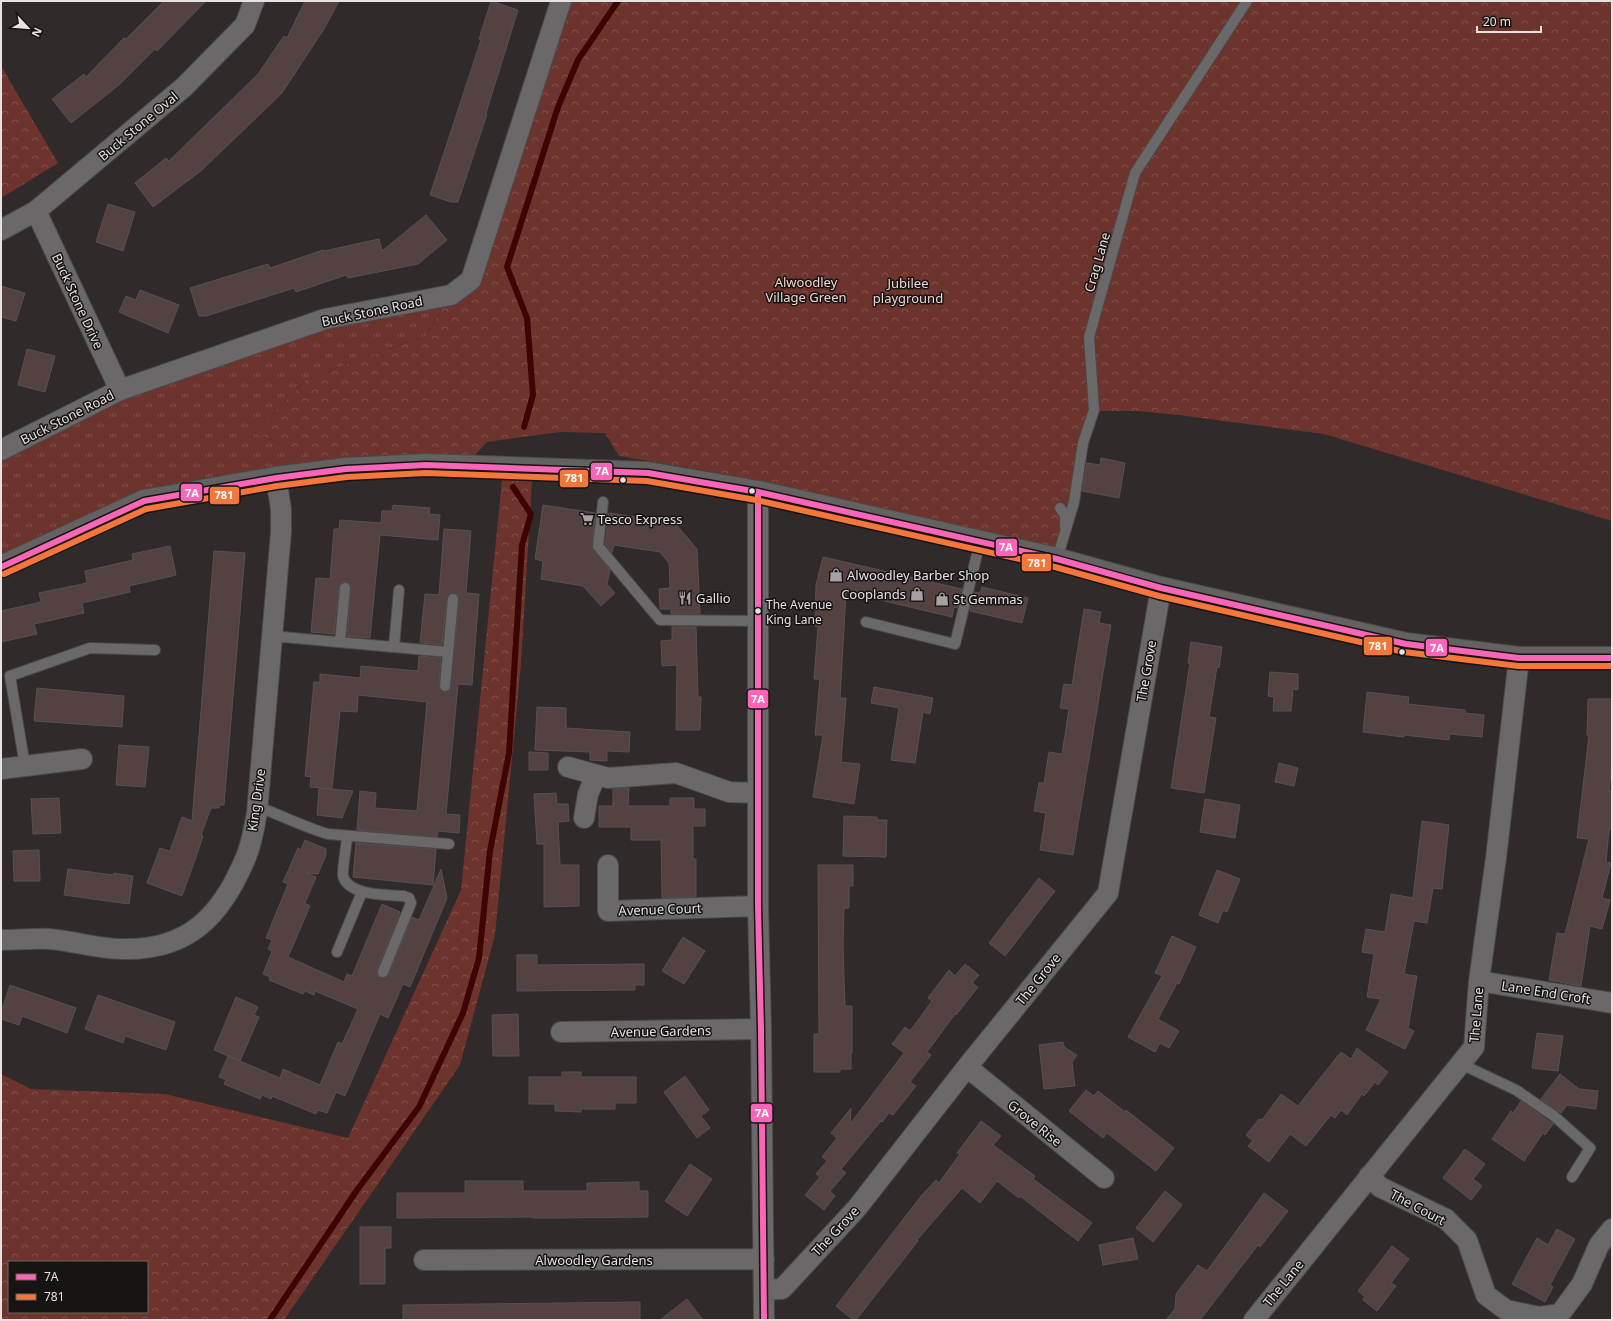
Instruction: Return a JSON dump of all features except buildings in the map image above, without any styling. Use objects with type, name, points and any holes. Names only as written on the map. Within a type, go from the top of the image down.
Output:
[{"type":"street","name":"Buck Stone Oval","points":[[1,230],[36,211],[184,87],[245,25],[254,1]]},
{"type":"street","name":"Buck Stone Road","points":[[1,450],[120,390],[325,319],[451,295],[470,280],[561,1]]},
{"type":"street","name":"Buck Stone Drive","points":[[36,211],[120,390]]},
{"type":"street","points":[[1,567],[144,501],[276,478],[346,469],[426,465],[648,473],[758,492],[1057,559],[1161,588],[1406,644],[1519,658],[1612,658]]},
{"type":"street","name":"King Drive","points":[[1,940],[49,939],[122,950],[151,947],[181,939],[201,927],[217,910],[232,885],[246,856],[258,807],[281,532],[281,509],[276,478]]},
{"type":"street","points":[[758,492],[757,793],[764,1320]]},
{"type":"street","name":"The Grove","points":[[764,1290],[782,1289],[857,1208],[967,1067],[1108,893],[1161,588]]},
{"type":"street","name":"The Lane","points":[[1254,1320],[1474,1047],[1479,981],[1496,858],[1519,658]]},
{"type":"street","points":[[1,769],[82,759]]},
{"type":"street","points":[[568,767],[608,778],[676,773],[729,792],[757,793]]},
{"type":"street","points":[[584,818],[588,794],[596,775]]},
{"type":"street","name":"Avenue Court","points":[[608,865],[608,911],[758,906]]},
{"type":"street","name":"Lane End Croft","points":[[1479,981],[1612,1003]]},
{"type":"street","name":"Avenue Gardens","points":[[561,1032],[761,1029]]},
{"type":"street","name":"Grove Rise","points":[[967,1067],[1104,1178]]},
{"type":"street","name":"The Court","points":[[1369,1176],[1380,1187],[1446,1219],[1467,1240],[1486,1295],[1506,1310],[1539,1318],[1560,1314],[1582,1284],[1599,1245],[1612,1229]]},
{"type":"street","name":"Alwoodley Gardens","points":[[424,1260],[764,1259]]},
{"type":"lane","name":"Crag Lane","points":[[1057,559],[1074,502],[1083,442],[1094,410],[1090,337],[1135,173],[1247,1]]},
{"type":"lane","points":[[603,502],[598,546],[660,620],[757,621]]},
{"type":"lane","points":[[1057,559],[1065,524],[1065,515],[1060,508]]},
{"type":"lane","points":[[866,622],[955,644],[980,542]]},
{"type":"lane","points":[[340,642],[345,588]]},
{"type":"lane","points":[[394,647],[399,590]]},
{"type":"lane","points":[[445,686],[454,599]]},
{"type":"lane","points":[[272,636],[448,652]]},
{"type":"lane","points":[[25,766],[10,676],[90,648],[155,650]]},
{"type":"lane","points":[[258,807],[282,815],[312,830],[328,834],[449,844]]},
{"type":"lane","points":[[347,836],[343,876],[349,886],[362,892],[404,896],[409,898],[411,903],[383,972]]},
{"type":"lane","points":[[337,952],[362,892]]},
{"type":"lane","points":[[1461,1064],[1516,1090],[1554,1116],[1590,1148],[1572,1177]]},
{"type":"green space","points":[[561,1],[1612,1],[1612,521],[1324,434],[1138,411],[1093,411],[1061,560],[870,508],[702,470],[619,456],[605,433],[560,432],[487,442],[464,467],[346,469],[254,433],[308,378],[426,336],[451,295],[471,280]]},
{"type":"green space","points":[[1,66],[58,163],[1,198]]},
{"type":"green space","points":[[451,295],[426,336],[308,378],[254,433],[346,469],[144,501],[1,567],[1,450],[120,390],[325,319]]},
{"type":"green space","points":[[502,480],[532,480],[521,663],[495,935],[460,1065],[284,1320],[1,1320],[1,1074],[31,1089],[165,1094],[348,1138],[461,890]]},
{"type":"waterway","points":[[524,427],[533,395],[527,318],[507,267],[558,107],[578,60],[618,1]]},
{"type":"waterway","points":[[270,1320],[357,1190],[419,1107],[463,1013],[479,958],[490,851],[509,753],[522,545],[531,514],[513,487]]},
{"type":"transit line","name":"7A","points":[[1,567],[144,501],[276,478],[346,469],[426,465],[648,473],[758,492],[1057,559],[1161,588],[1406,644],[1519,658],[1612,658]]},
{"type":"transit line","name":"781","points":[[4,574],[146,509],[277,486],[347,477],[426,473],[647,481],[756,500],[1055,567],[1159,596],[1404,652],[1518,666],[1612,666]]},
{"type":"transit line","name":"7A","points":[[758,492],[758,906],[761,1029],[764,1320]]},
{"type":"place","name":"Tesco Express","points":[[587,519]]},
{"type":"place","name":"Alwoodley Barber Shop","points":[[836,575]]},
{"type":"place","name":"Cooplands","points":[[917,594]]},
{"type":"place","name":"Gallio","points":[[685,598]]},
{"type":"place","name":"St Gemmas","points":[[942,599]]},
{"type":"place","name":"The Avenue King Lane","points":[[758,611]]},
{"type":"park label","name":"Alwoodley Village Green","points":[[806,290]]},
{"type":"park label","name":"Jubilee playground","points":[[908,290]]}]
